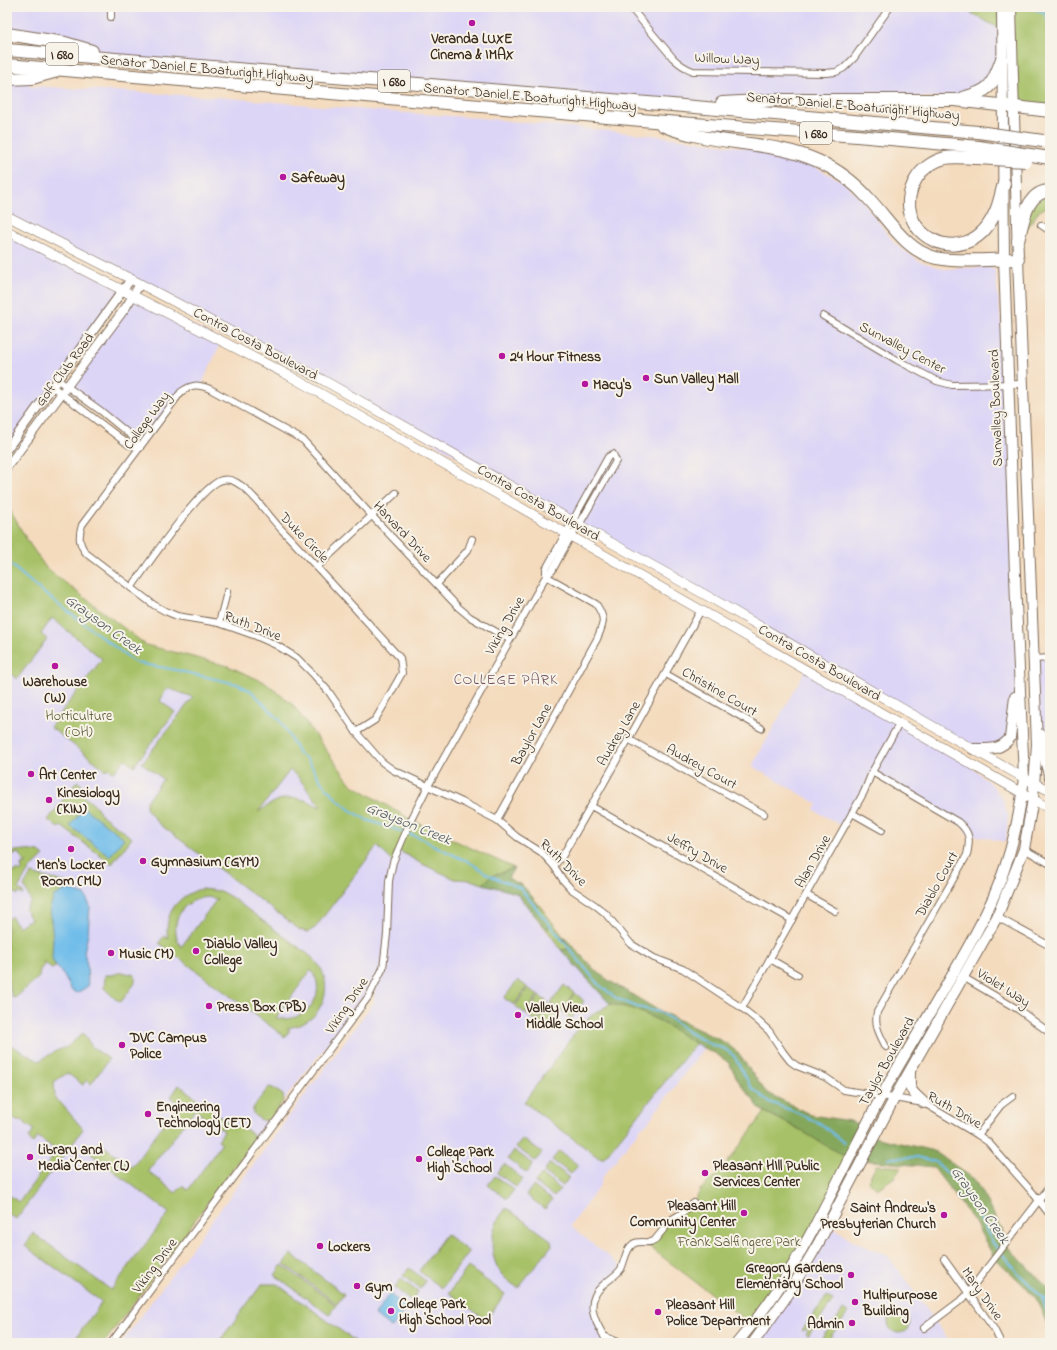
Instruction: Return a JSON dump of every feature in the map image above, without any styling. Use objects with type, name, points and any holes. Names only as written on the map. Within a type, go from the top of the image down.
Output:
[{"type":"highway","points":[[7,34],[65,44],[116,58]]},
{"type":"highway","name":"Senator Daniel E Boatwright Highway","points":[[7,50],[672,104],[978,132],[1047,142]]},
{"type":"highway","points":[[955,100],[986,91],[992,84],[1002,59]]},
{"type":"highway","name":"Senator Daniel E Boatwright Highway","points":[[7,65],[653,122],[857,136],[978,153],[1050,158]]},
{"type":"highway","points":[[7,79],[32,78],[61,70]]},
{"type":"highway","points":[[672,104],[778,100],[955,100],[1050,111]]},
{"type":"highway","points":[[653,122],[677,132],[769,147],[803,155],[818,161],[839,172],[855,184],[896,232],[925,255],[954,260],[1018,259]]},
{"type":"highway","points":[[1004,183],[995,215],[982,234],[971,241],[949,245],[938,242],[924,234],[913,219],[909,205],[910,193],[913,184],[920,173],[930,165],[945,158],[978,153],[1050,163]]},
{"type":"highway","points":[[1018,241],[1027,208],[1032,200],[1039,194],[1050,190]]},
{"type":"main road","name":"Sunvalley Boulevard","points":[[1002,7],[1002,59],[1009,106],[1018,241],[1037,744],[1035,783]]},
{"type":"main road","name":"Sunvalley Boulevard","points":[[1011,7],[1012,42],[1004,183],[1004,259],[1016,607],[1024,778]]},
{"type":"main road","name":"Contra Costa Boulevard","points":[[7,216],[131,279],[323,380],[575,523],[711,598],[941,732],[1024,778],[1050,790]]},
{"type":"main road","name":"Contra Costa Boulevard","points":[[7,231],[288,375],[1050,809]]},
{"type":"main road","points":[[1016,607],[1022,614],[1024,650],[1026,654],[1034,659]]},
{"type":"main road","points":[[973,749],[997,748],[1002,746],[1010,738],[1019,669]]},
{"type":"main road","points":[[899,724],[906,719],[928,730],[941,732]]},
{"type":"main road","points":[[1036,722],[1043,736],[1046,764],[1050,778]]},
{"type":"main road","name":"Taylor Boulevard","points":[[738,1343],[780,1287],[808,1238],[882,1096],[987,912],[1011,848],[1024,778]]},
{"type":"main road","name":"Taylor Boulevard","points":[[753,1343],[789,1293],[811,1256],[895,1097],[997,917],[1024,850],[1034,799],[1035,783]]},
{"type":"main road","points":[[910,1072],[909,1086],[924,1103]]},
{"type":"street","name":"Willow Way","points":[[630,7],[673,58],[681,66],[689,70],[826,73],[836,72],[844,68],[854,58],[890,7]]},
{"type":"street","points":[[1041,225],[1050,231]]},
{"type":"street","name":"Golf Club Road","points":[[7,449],[131,279]]},
{"type":"street","name":"Golf Club Road","points":[[7,467],[134,296],[140,284]]},
{"type":"street","name":"Sunvalley Center","points":[[823,316],[897,360],[937,381],[952,385],[1023,384]]},
{"type":"street","points":[[58,380],[101,411],[134,439],[140,448]]},
{"type":"street","name":"College Way","points":[[79,540],[82,525],[181,392],[194,386],[210,389],[286,431]]},
{"type":"street","points":[[53,387],[129,445],[140,448]]},
{"type":"street","name":"Harvard Drive","points":[[286,431],[303,440],[458,607],[470,617],[509,639]]},
{"type":"street","points":[[613,454],[616,461],[575,523],[608,457],[613,454]]},
{"type":"street","name":"Duke Circle","points":[[131,588],[196,501],[210,487],[223,480],[234,480],[252,495],[270,518],[400,658],[402,673],[384,705],[375,720],[356,732]]},
{"type":"street","points":[[317,567],[396,493]]},
{"type":"street","name":"Viking Drive","points":[[111,1343],[369,996],[383,968],[387,934],[389,881],[393,862],[399,847],[428,786],[509,639],[546,576],[546,569],[575,523]]},
{"type":"street","points":[[437,584],[468,550],[472,539]]},
{"type":"street","name":"Ruth Drive","points":[[79,540],[87,554],[154,605],[165,611],[177,616],[219,623],[256,636],[276,645],[297,658],[329,692],[356,732],[382,762],[393,770],[497,820],[517,837],[541,852],[554,866],[571,889],[605,913],[632,944],[654,958],[683,969],[742,1008],[769,1031],[783,1052],[794,1064],[825,1077],[844,1090],[895,1097],[924,1103],[978,1135],[988,1142],[1033,1193],[1050,1215]]},
{"type":"street","name":"Baylor Lane","points":[[497,820],[604,624],[601,611],[596,604],[546,576]]},
{"type":"street","points":[[219,623],[227,592]]},
{"type":"street","name":"Audrey Lane","points":[[554,866],[563,855],[701,610]]},
{"type":"street","points":[[1034,659],[1050,658]]},
{"type":"street","name":"Christine Court","points":[[666,674],[761,728]]},
{"type":"street","name":"Alan Drive","points":[[742,1008],[864,792],[872,772],[899,724]]},
{"type":"street","name":"Audrey Court","points":[[628,740],[764,814]]},
{"type":"street","name":"Diablo Court","points":[[872,772],[958,822],[965,828],[970,843],[967,855],[877,1012],[875,1019],[876,1026],[886,1047]]},
{"type":"street","name":"Jeffry Drive","points":[[591,806],[792,920]]},
{"type":"street","points":[[852,813],[882,830]]},
{"type":"street","points":[[1024,850],[1050,864]]},
{"type":"street","points":[[806,895],[835,911]]},
{"type":"street","points":[[997,917],[1050,946]]},
{"type":"street","points":[[770,958],[798,975]]},
{"type":"street","name":"Violet Way","points":[[963,977],[1019,1010],[1050,1033]]},
{"type":"street","points":[[978,1135],[1001,1105],[1013,1096]]},
{"type":"street","points":[[924,1328],[964,1298],[1050,1186]]},
{"type":"street","points":[[607,1343],[593,1313],[593,1302],[597,1292],[622,1267],[631,1246],[638,1242],[654,1241],[672,1219],[694,1203]]},
{"type":"street","name":"Mary Drive","points":[[944,1259],[994,1329],[1001,1343]]},
{"type":"street","points":[[604,1336],[620,1343]]},
{"type":"shaded area","points":[[7,7],[109,7],[111,11],[114,7],[955,7],[964,9],[1002,30],[992,84],[973,96],[778,100],[672,105],[116,58],[7,34]]},
{"type":"shaded area","points":[[32,78],[29,86],[217,97],[480,118],[659,136],[761,150],[801,160],[844,182],[862,200],[894,243],[919,261],[944,269],[988,267],[995,270],[1008,384],[1019,669],[1008,741],[973,749],[323,380],[7,216],[7,79]]},
{"type":"shaded area","points":[[7,231],[124,290],[7,449]]},
{"type":"shaded area","points":[[134,296],[222,340],[201,386],[187,388],[140,448],[134,439],[67,387]]},
{"type":"shaded area","points":[[7,571],[119,662],[234,690],[398,850],[420,863],[455,879],[470,880],[516,893],[561,950],[658,1020],[704,1048],[648,1122],[640,1129],[603,1176],[599,1187],[570,1226],[622,1267],[597,1292],[593,1313],[607,1343],[121,1343],[374,1002],[375,985],[299,1080],[104,1343],[7,1343]]},
{"type":"shaded area","points":[[1050,657],[1050,778],[1036,722],[1034,659]]},
{"type":"shaded area","points":[[806,669],[964,760],[993,786],[1003,800],[1008,815],[1006,842],[968,834],[965,828],[872,772],[844,827],[814,810],[818,804],[752,766]]},
{"type":"shaded area","name":"Gregory Gardens Elementary School","points":[[828,1224],[857,1243],[888,1256],[951,1343],[753,1343]]},
{"type":"green space","points":[[949,7],[1002,7],[1002,30],[964,9]]},
{"type":"green space","points":[[1011,7],[1050,7],[1050,111],[1014,106]]},
{"type":"green space","points":[[1050,191],[1050,205],[1039,211],[1018,241],[1027,209]]},
{"type":"green space","name":"Horticulture (OH)","points":[[7,505],[27,540],[46,568],[146,645],[228,666],[264,682],[292,704],[351,784],[411,820],[514,868],[491,876],[483,884],[470,880],[455,879],[420,863],[398,850],[393,862],[377,846],[315,928],[308,932],[300,930],[158,823],[146,808],[146,802],[163,779],[142,763],[193,697],[167,688],[160,701],[175,712],[134,766],[125,759],[114,772],[108,768],[106,770],[50,727],[102,659],[52,618],[41,634],[47,639],[17,679],[7,671]],"holes":[[[290,770],[298,777],[321,807],[302,799],[288,798],[276,801],[258,812]]]},
{"type":"green space","points":[[77,781],[86,789],[82,795],[98,808],[97,809],[100,811],[99,813],[132,838],[112,864],[61,826],[58,828],[48,820]]},
{"type":"green space","points":[[25,850],[39,852],[44,856],[28,871],[18,889],[23,892],[23,895],[19,893],[18,895],[8,888],[7,889],[7,879],[10,873],[18,870],[20,872],[22,870],[21,865],[26,864],[26,862],[23,862],[20,853],[8,856],[14,851]]},
{"type":"green space","points":[[514,868],[508,878],[523,886],[539,905],[536,908],[550,925],[547,930],[516,893],[483,884],[491,876]]},
{"type":"green space","points":[[31,874],[68,883],[68,889],[63,890],[50,916],[53,933],[52,956],[56,967],[51,969],[44,961],[39,977],[15,998],[12,997],[7,977],[7,921],[11,916],[18,927],[31,919],[25,910],[31,901],[24,886]]},
{"type":"green space","points":[[201,889],[220,891],[231,897],[305,952],[318,964],[325,979],[326,989],[321,1005],[312,1018],[298,1026],[287,1028],[290,1030],[285,1037],[159,943],[164,936],[168,939],[168,921],[174,907],[185,896]],"holes":[[[207,897],[217,899],[181,947],[177,938],[176,930],[176,922],[179,914],[190,902]],[[311,970],[316,979],[317,989],[316,998],[311,1006],[296,1017],[286,1019],[276,1018]]]},
{"type":"green space","points":[[539,905],[562,935],[569,949],[561,950],[547,930],[549,925],[535,908]]},
{"type":"green space","points":[[562,935],[595,970],[608,980],[656,1009],[726,1043],[737,1052],[766,1092],[811,1115],[850,1121],[866,1127],[849,1159],[795,1127],[761,1110],[740,1084],[729,1063],[715,1053],[708,1051],[658,1020],[634,1009],[610,1004],[561,950],[569,949]]},
{"type":"green space","points":[[122,972],[135,975],[135,983],[121,1002],[114,998],[104,988],[105,975],[112,975]]},
{"type":"green space","points":[[518,980],[527,987],[514,1005],[504,998]]},
{"type":"green space","points":[[564,985],[574,993],[561,1011],[551,1003]]},
{"type":"green space","points":[[528,988],[538,995],[525,1013],[515,1006]]},
{"type":"green space","points":[[575,993],[584,1001],[571,1019],[562,1011]]},
{"type":"green space","points":[[539,996],[549,1003],[536,1021],[526,1014]]},
{"type":"green space","points":[[550,1004],[560,1011],[547,1029],[537,1022]]},
{"type":"green space","points":[[610,1004],[634,1009],[658,1020],[696,1043],[604,1158],[599,1158],[524,1102],[580,1026],[591,1016]]},
{"type":"green space","points":[[83,1033],[92,1047],[109,1059],[91,1084],[86,1080],[83,1085],[67,1073],[54,1082],[55,1099],[60,1102],[83,1129],[16,1219],[7,1213],[7,1194],[19,1202],[57,1151],[38,1137],[32,1144],[29,1138],[34,1130],[21,1120],[17,1121],[7,1114],[7,1043],[39,1061],[56,1051],[67,1047]]},
{"type":"green space","points":[[179,1085],[234,1127],[241,1126],[254,1135],[255,1139],[104,1343],[72,1343],[102,1302],[25,1246],[33,1233],[111,1290],[169,1213],[91,1154],[98,1142],[132,1167],[179,1103],[171,1097]],"holes":[[[195,1110],[224,1131],[218,1140],[222,1143],[188,1190],[182,1186],[176,1193],[148,1171]]]},
{"type":"green space","points":[[270,1087],[283,1095],[284,1100],[269,1120],[265,1121],[253,1114],[253,1108]]},
{"type":"green space","name":"Frank Salfingere Park","points":[[765,1112],[795,1127],[849,1159],[808,1238],[752,1325],[643,1242],[650,1242],[667,1225],[694,1203],[701,1189],[721,1171]]},
{"type":"green space","points":[[874,1137],[934,1151],[974,1179],[1002,1229],[1005,1244],[1050,1290],[1050,1327],[1048,1326],[1035,1296],[994,1257],[974,1221],[933,1167],[862,1160]]},
{"type":"green space","points":[[523,1139],[542,1153],[535,1161],[516,1147]]},
{"type":"green space","points":[[514,1150],[533,1164],[527,1173],[508,1159]]},
{"type":"green space","points":[[559,1151],[578,1165],[571,1174],[552,1160]]},
{"type":"green space","points":[[550,1163],[569,1177],[563,1186],[544,1172]]},
{"type":"green space","points":[[504,1164],[523,1179],[516,1187],[497,1173]]},
{"type":"green space","points":[[876,1165],[901,1167],[895,1177],[877,1189],[868,1181]]},
{"type":"green space","points":[[542,1174],[560,1189],[554,1197],[535,1183]]},
{"type":"green space","points":[[495,1176],[514,1190],[507,1199],[488,1185]]},
{"type":"green space","points":[[533,1186],[552,1200],[545,1209],[526,1195]]},
{"type":"green space","points":[[506,1208],[551,1240],[552,1245],[518,1288],[503,1276],[496,1264],[492,1250],[494,1228]]},
{"type":"green space","points":[[446,1234],[469,1252],[442,1288],[419,1271]]},
{"type":"green space","points":[[291,1254],[344,1294],[337,1304],[284,1264]]},
{"type":"green space","points":[[282,1265],[336,1305],[329,1315],[275,1275]]},
{"type":"green space","points":[[468,1267],[505,1294],[486,1320],[449,1293]]},
{"type":"green space","points":[[409,1268],[426,1281],[420,1289],[403,1276]]},
{"type":"green space","points":[[401,1279],[418,1292],[412,1301],[395,1288]]},
{"type":"green space","points":[[262,1284],[277,1284],[355,1341],[354,1343],[218,1343]]},
{"type":"green space","points":[[827,1296],[833,1301],[808,1336],[806,1334],[808,1331],[806,1329],[804,1331],[802,1330]]},
{"type":"green space","points":[[843,1310],[848,1313],[826,1343],[818,1343]]},
{"type":"green space","points":[[899,1311],[907,1314],[910,1322],[907,1330],[899,1333],[891,1330],[888,1322],[891,1314]]},
{"type":"water","points":[[84,808],[124,838],[110,856],[70,826]]},
{"type":"water","points":[[68,889],[85,895],[90,906],[88,934],[84,952],[87,965],[88,986],[77,993],[72,991],[52,959],[53,939],[50,908],[54,896]]},
{"type":"water","name":"College Park High School Pool","points":[[389,1294],[407,1307],[392,1328],[375,1315]]},
{"type":"waterway","points":[[1027,7],[1050,14]]},
{"type":"waterway","points":[[1045,13],[1050,27]]},
{"type":"waterway","name":"Grayson Creek","points":[[7,557],[10,564],[40,590],[136,663],[171,669],[237,684],[251,691],[280,720],[300,755],[307,759],[322,783],[350,810],[367,820],[421,838],[466,860],[491,876],[520,888],[598,984],[616,998],[637,1007],[659,1012],[673,1020],[688,1032],[710,1044],[725,1049],[734,1056],[751,1087],[769,1102],[796,1112],[821,1124],[844,1143]]},
{"type":"waterway","name":"Grayson Creek","points":[[888,1158],[918,1157],[936,1162],[956,1182],[976,1211],[993,1243],[1018,1273],[1041,1296],[1050,1319]]},
{"type":"waterway","name":"Grayson Creek","points":[[1042,1297],[1050,1305]]},
{"type":"place","name":"Veranda LUXE Cinema & IMAX","points":[[472,23]]},
{"type":"place","name":"Safeway","points":[[283,177]]},
{"type":"place","name":"24 Hour Fitness","points":[[502,356]]},
{"type":"place","name":"Sun Valley Mall","points":[[646,378]]},
{"type":"place","name":"Macy's","points":[[585,384]]},
{"type":"place","name":"Warehouse (W)","points":[[55,666]]},
{"type":"place","name":"Art Center","points":[[31,774]]},
{"type":"place","name":"Kinesiology (KIN)","points":[[49,800]]},
{"type":"place","name":"Men's Locker Room (ML)","points":[[71,849]]},
{"type":"place","name":"Gymnasium (GYM)","points":[[143,861]]},
{"type":"place","name":"Diablo Valley College","points":[[196,951]]},
{"type":"place","name":"Music (M)","points":[[111,953]]},
{"type":"place","name":"Press Box (PB)","points":[[209,1006]]},
{"type":"place","name":"Valley View Middle School","points":[[518,1015]]},
{"type":"place","name":"DVC Campus Police","points":[[122,1045]]},
{"type":"place","name":"Engineering Technology (ET)","points":[[148,1114]]},
{"type":"place","name":"Library and Media Center (L)","points":[[30,1157]]},
{"type":"place","name":"College Park High School","points":[[419,1159]]},
{"type":"place","name":"Pleasant HIll Public Services Center","points":[[705,1173]]},
{"type":"place","name":"Pleasant Hill Community Center","points":[[744,1213]]},
{"type":"place","name":"Saint Andrew's Presbyterian Church","points":[[944,1215]]},
{"type":"place","name":"Lockers","points":[[320,1246]]},
{"type":"place","name":"Gregory Gardens Elementary School","points":[[851,1275]]},
{"type":"place","name":"Gym","points":[[357,1286]]},
{"type":"place","name":"Multipurpose Building","points":[[855,1302]]},
{"type":"place","name":"College Park High School Pool","points":[[391,1311]]},
{"type":"place","name":"Pleasant Hill Police Department","points":[[658,1312]]},
{"type":"place","name":"Admin","points":[[852,1323]]},
{"type":"district","name":"COLLEGE PARK","points":[[506,679]]}]
